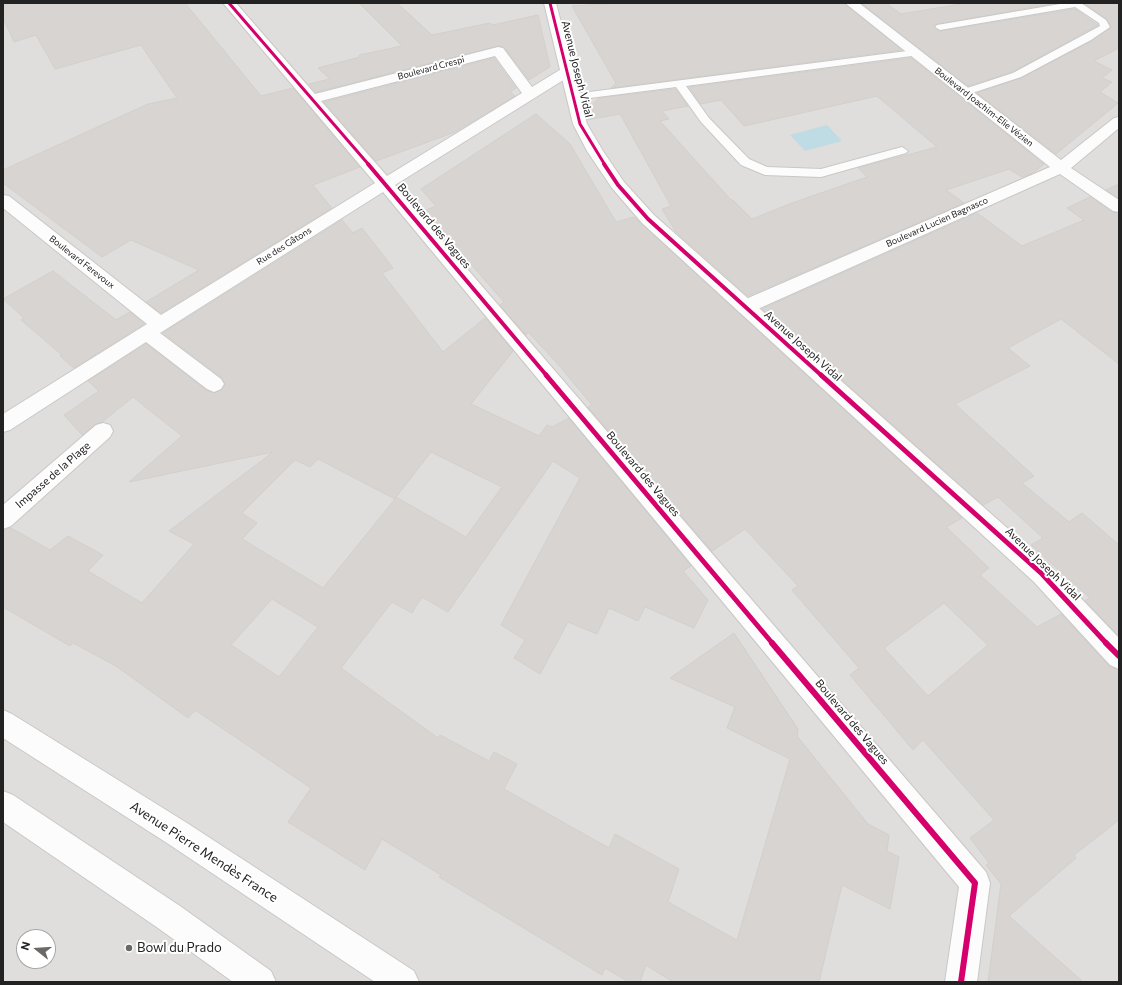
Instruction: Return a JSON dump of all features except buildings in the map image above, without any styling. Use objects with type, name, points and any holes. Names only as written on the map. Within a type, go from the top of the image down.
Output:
[{"type":"street","name":"Boulevard des Vagues","points":[[229,3],[385,184],[975,884],[961,982]]},
{"type":"street","name":"Avenue Joseph Vidal","points":[[550,3],[580,124],[595,151],[618,185],[648,219],[1042,574],[1119,656]]},
{"type":"street","name":"Boulevard Joachim-Elie Vézien","points":[[851,3],[1061,168],[1119,207]]},
{"type":"street","name":"Boulevard Crespi","points":[[312,99],[498,51],[530,94]]},
{"type":"street","name":"Rue des Gâtons","points":[[3,424],[153,328],[568,71]]},
{"type":"street","name":"Boulevard Lucien Bagnasco","points":[[745,307],[1061,168],[1119,120]]},
{"type":"street","name":"Boulevard Ferevoux","points":[[3,200],[153,328],[214,384]]},
{"type":"street","name":"Impasse de la Plage","points":[[3,519],[103,431]]},
{"type":"street","name":"Avenue Pierre Mendès France","points":[[3,723],[177,833],[403,982]]},
{"type":"street","points":[[3,805],[169,917],[260,982]]},
{"type":"lane","points":[[940,27],[1076,4],[1103,22],[1105,27],[1088,38],[1017,75],[965,92]]},
{"type":"lane","points":[[574,97],[915,53]]},
{"type":"lane","points":[[679,84],[705,120],[745,162],[765,171],[821,173],[902,150]]},
{"type":"shaded area","points":[[3,3],[1119,3],[1119,982],[3,982]]},
{"type":"water","points":[[827,125],[842,141],[805,151],[790,135]]},
{"type":"cycle path","points":[[229,3],[385,184],[975,883],[961,982]]},
{"type":"cycle path","points":[[550,3],[580,124],[595,151],[618,185],[648,219],[1042,574],[1119,656]]},
{"type":"place","name":"Bowl du Prado","points":[[129,948]]}]
